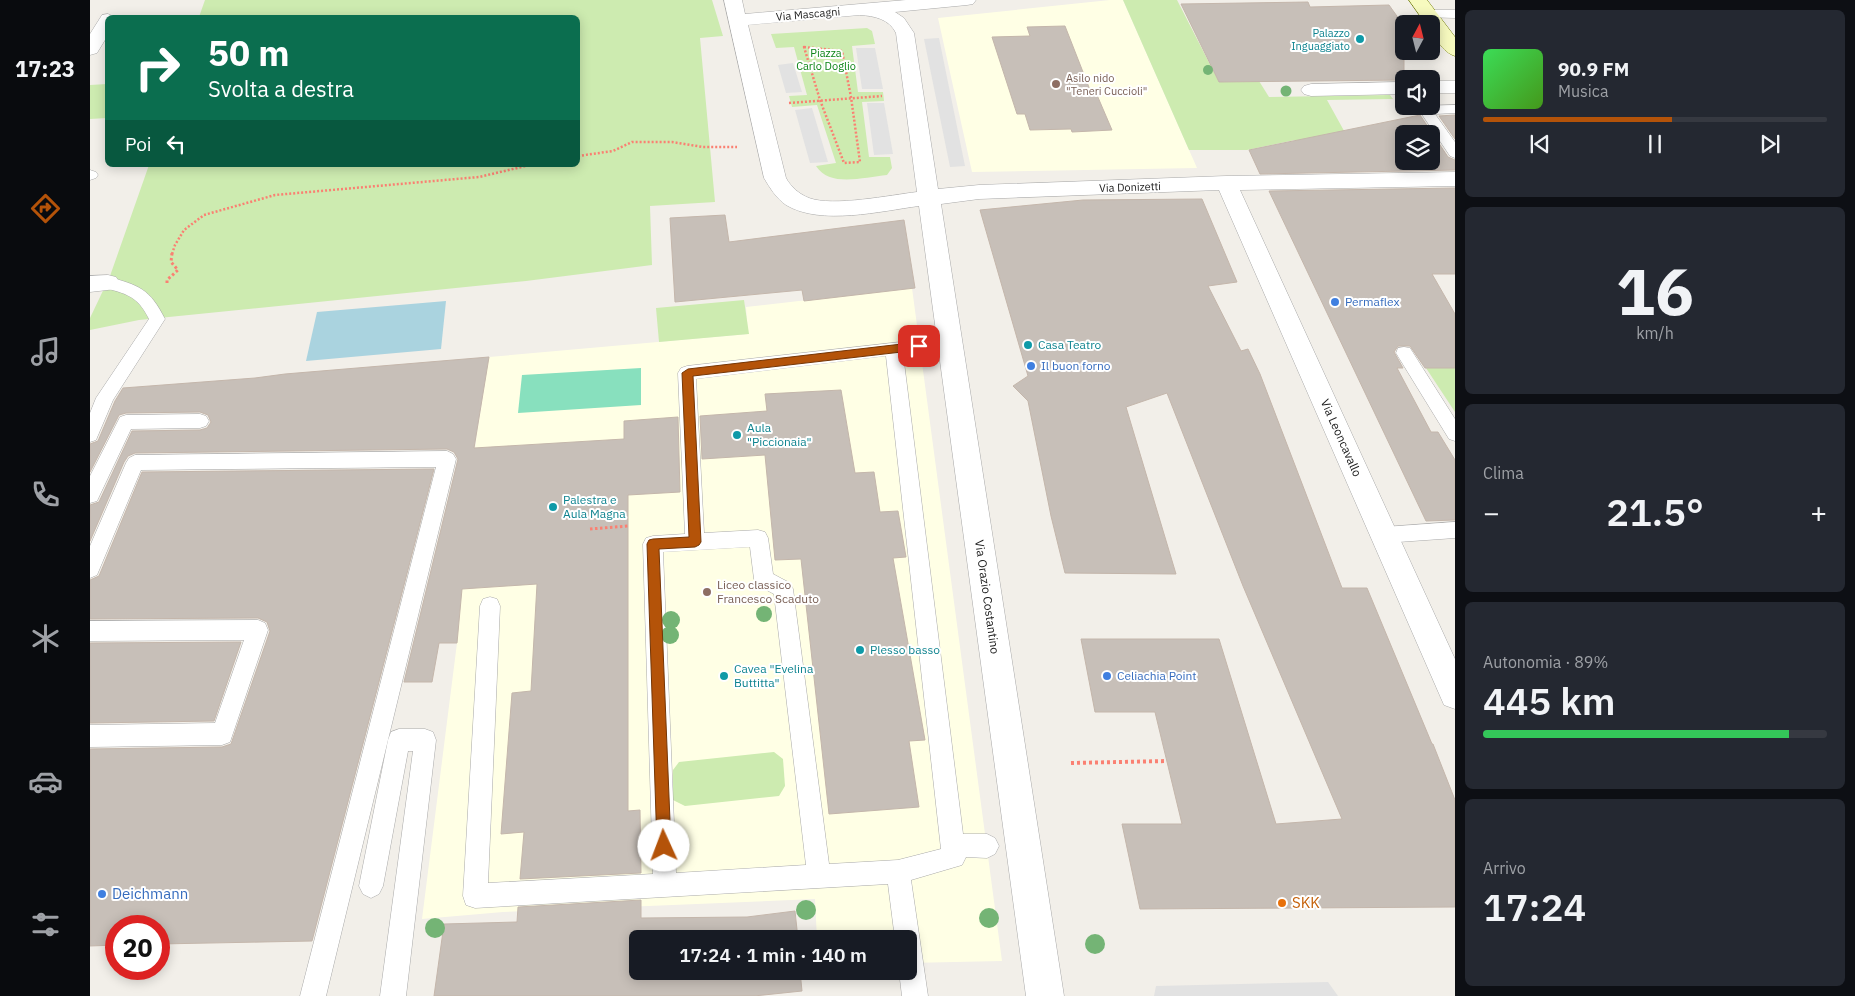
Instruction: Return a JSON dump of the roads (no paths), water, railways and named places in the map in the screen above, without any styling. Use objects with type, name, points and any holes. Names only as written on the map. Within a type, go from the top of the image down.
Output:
[{"type":"street","points":[[733,0],[738,20]]},
{"type":"street","name":"Via Mascagni","points":[[738,20],[967,0]]},
{"type":"street","points":[[1423,7],[1455,50]]},
{"type":"street","name":"Via Orazio Costantino","points":[[860,10],[885,14],[902,26],[1045,996]]},
{"type":"street","name":"Via Donizetti","points":[[738,20],[775,178],[780,189],[791,198],[806,205],[840,208],[979,192],[1226,183],[1455,179]]},
{"type":"street","points":[[90,49],[105,24]]},
{"type":"street","points":[[1440,87],[1455,87]]},
{"type":"street","points":[[1311,90],[1395,88]]},
{"type":"street","name":"Via Leoncavallo","points":[[1226,183],[1455,694]]},
{"type":"lane","points":[[1423,7],[1455,14]]},
{"type":"lane","points":[[1452,113],[1426,110],[1455,153]]},
{"type":"lane","points":[[90,434],[105,398],[157,319],[147,300],[136,290],[99,283]]},
{"type":"lane","points":[[695,542],[688,373],[919,346]]},
{"type":"lane","points":[[490,606],[475,896],[898,872],[954,857],[894,349]]},
{"type":"lane","points":[[1404,353],[1455,434]]},
{"type":"lane","points":[[90,495],[126,422],[200,422]]},
{"type":"lane","points":[[90,569],[135,463],[447,459],[313,996]]},
{"type":"lane","points":[[1384,534],[1455,530]]},
{"type":"lane","points":[[665,885],[653,544],[758,538],[764,579],[783,589],[819,876]]},
{"type":"lane","points":[[90,631],[258,630],[222,734],[90,736]]},
{"type":"lane","points":[[371,886],[399,740],[425,740],[393,996]]},
{"type":"lane","points":[[952,845],[987,846]]},
{"type":"lane","points":[[898,872],[906,930]]},
{"type":"lane","points":[[913,980],[915,996]]},
{"type":"water","points":[[446,301],[441,349],[306,361],[317,312]]},
{"type":"place","name":"Palazzo Inguaggiato","points":[[1360,39]]},
{"type":"place","name":"Asilo nido \"Teneri Cuccioli\"","points":[[1056,84]]},
{"type":"place","name":"Permaflex","points":[[1335,302]]},
{"type":"place","name":"Casa Teatro","points":[[1028,345]]},
{"type":"place","name":"Il buon forno","points":[[1031,366]]},
{"type":"place","name":"Aula \"Piccionaia\"","points":[[737,435]]},
{"type":"place","name":"Palestra e Aula Magna","points":[[553,507]]},
{"type":"place","name":"Liceo classico Francesco Scaduto","points":[[707,592]]},
{"type":"place","name":"Plesso basso","points":[[860,650]]},
{"type":"place","name":"Cavea \"Evelina Buttitta\"","points":[[724,676]]},
{"type":"place","name":"Celiachia Point","points":[[1107,676]]},
{"type":"place","name":"Deichmann","points":[[102,894]]},
{"type":"place","name":"SKK","points":[[1282,903]]},
{"type":"park label","name":"Piazza Carlo Doglio","points":[[826,59]]}]
